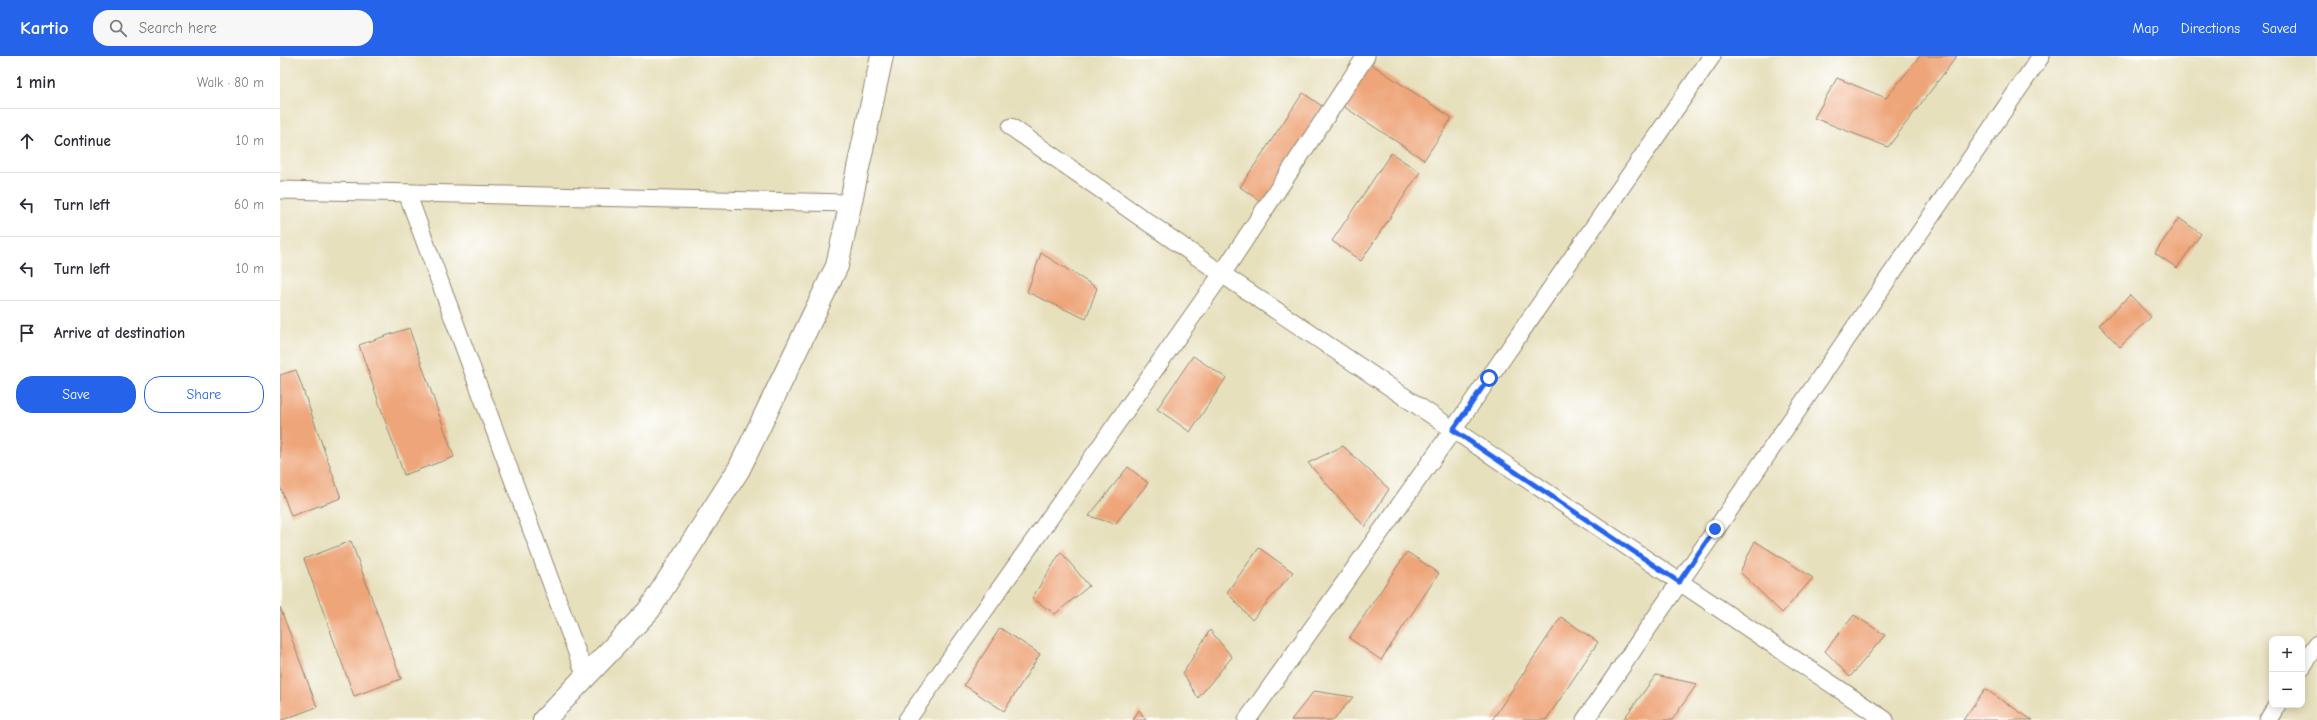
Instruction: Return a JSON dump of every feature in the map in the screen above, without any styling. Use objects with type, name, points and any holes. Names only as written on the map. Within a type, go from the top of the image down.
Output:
[{"type":"highway","points":[[544,720],[649,610],[739,469],[836,266],[882,56]]},
{"type":"lane","points":[[907,720],[1222,274],[1366,56]]},
{"type":"lane","points":[[1247,720],[1453,430],[1712,56]]},
{"type":"lane","points":[[1585,720],[2041,56]]},
{"type":"lane","points":[[1011,127],[1222,274],[1885,720]]},
{"type":"lane","points":[[280,190],[850,203]]},
{"type":"lane","points":[[407,193],[586,677]]},
{"type":"lane","points":[[2305,662],[2317,644]]},
{"type":"lane","points":[[2268,720],[2276,708]]},
{"type":"building","points":[[1359,56],[1452,118],[1424,160],[1331,98]]},
{"type":"building","points":[[1920,56],[1957,56],[1888,147],[1814,118],[1837,78],[1886,98]]},
{"type":"building","points":[[1303,93],[1332,113],[1269,207],[1240,187]]},
{"type":"building","points":[[1391,153],[1420,172],[1361,261],[1332,241]]},
{"type":"building","points":[[2179,218],[2201,234],[2177,268],[2155,253]]},
{"type":"building","points":[[1041,253],[1097,288],[1086,319],[1027,292]]},
{"type":"building","points":[[2130,295],[2151,317],[2120,347],[2099,325]]},
{"type":"building","points":[[409,328],[454,457],[404,475],[359,345]]},
{"type":"building","points":[[1193,356],[1226,378],[1190,432],[1157,409]]},
{"type":"building","points":[[296,370],[341,498],[291,516],[280,486],[280,375]]},
{"type":"building","points":[[1343,446],[1389,489],[1365,527],[1308,463]]},
{"type":"building","points":[[1128,467],[1148,483],[1115,524],[1089,516]]},
{"type":"building","points":[[351,541],[401,679],[354,696],[304,559]]},
{"type":"building","points":[[1755,541],[1813,578],[1782,613],[1740,572]]},
{"type":"building","points":[[1259,548],[1293,572],[1252,620],[1227,592]]},
{"type":"building","points":[[1061,552],[1089,586],[1055,614],[1032,598]]},
{"type":"building","points":[[1407,552],[1439,573],[1381,660],[1349,638]]},
{"type":"building","points":[[280,607],[317,707],[282,720],[280,720]]},
{"type":"building","points":[[1854,615],[1885,635],[1850,677],[1825,651]]},
{"type":"building","points":[[1561,617],[1598,642],[1546,720],[1492,720]]},
{"type":"building","points":[[1000,628],[1040,654],[1004,711],[964,685]]},
{"type":"building","points":[[1210,630],[1232,657],[1198,698],[1183,673]]},
{"type":"building","points":[[1656,675],[1697,684],[1672,720],[1623,720]]},
{"type":"building","points":[[1985,689],[2032,720],[1963,720]]},
{"type":"building","points":[[1314,691],[1353,697],[1333,720],[1291,720]]},
{"type":"building","points":[[1139,710],[1146,720],[1133,720]]},
{"type":"route","points":[[1489,378],[1453,430],[1679,582],[1715,529]]}]
